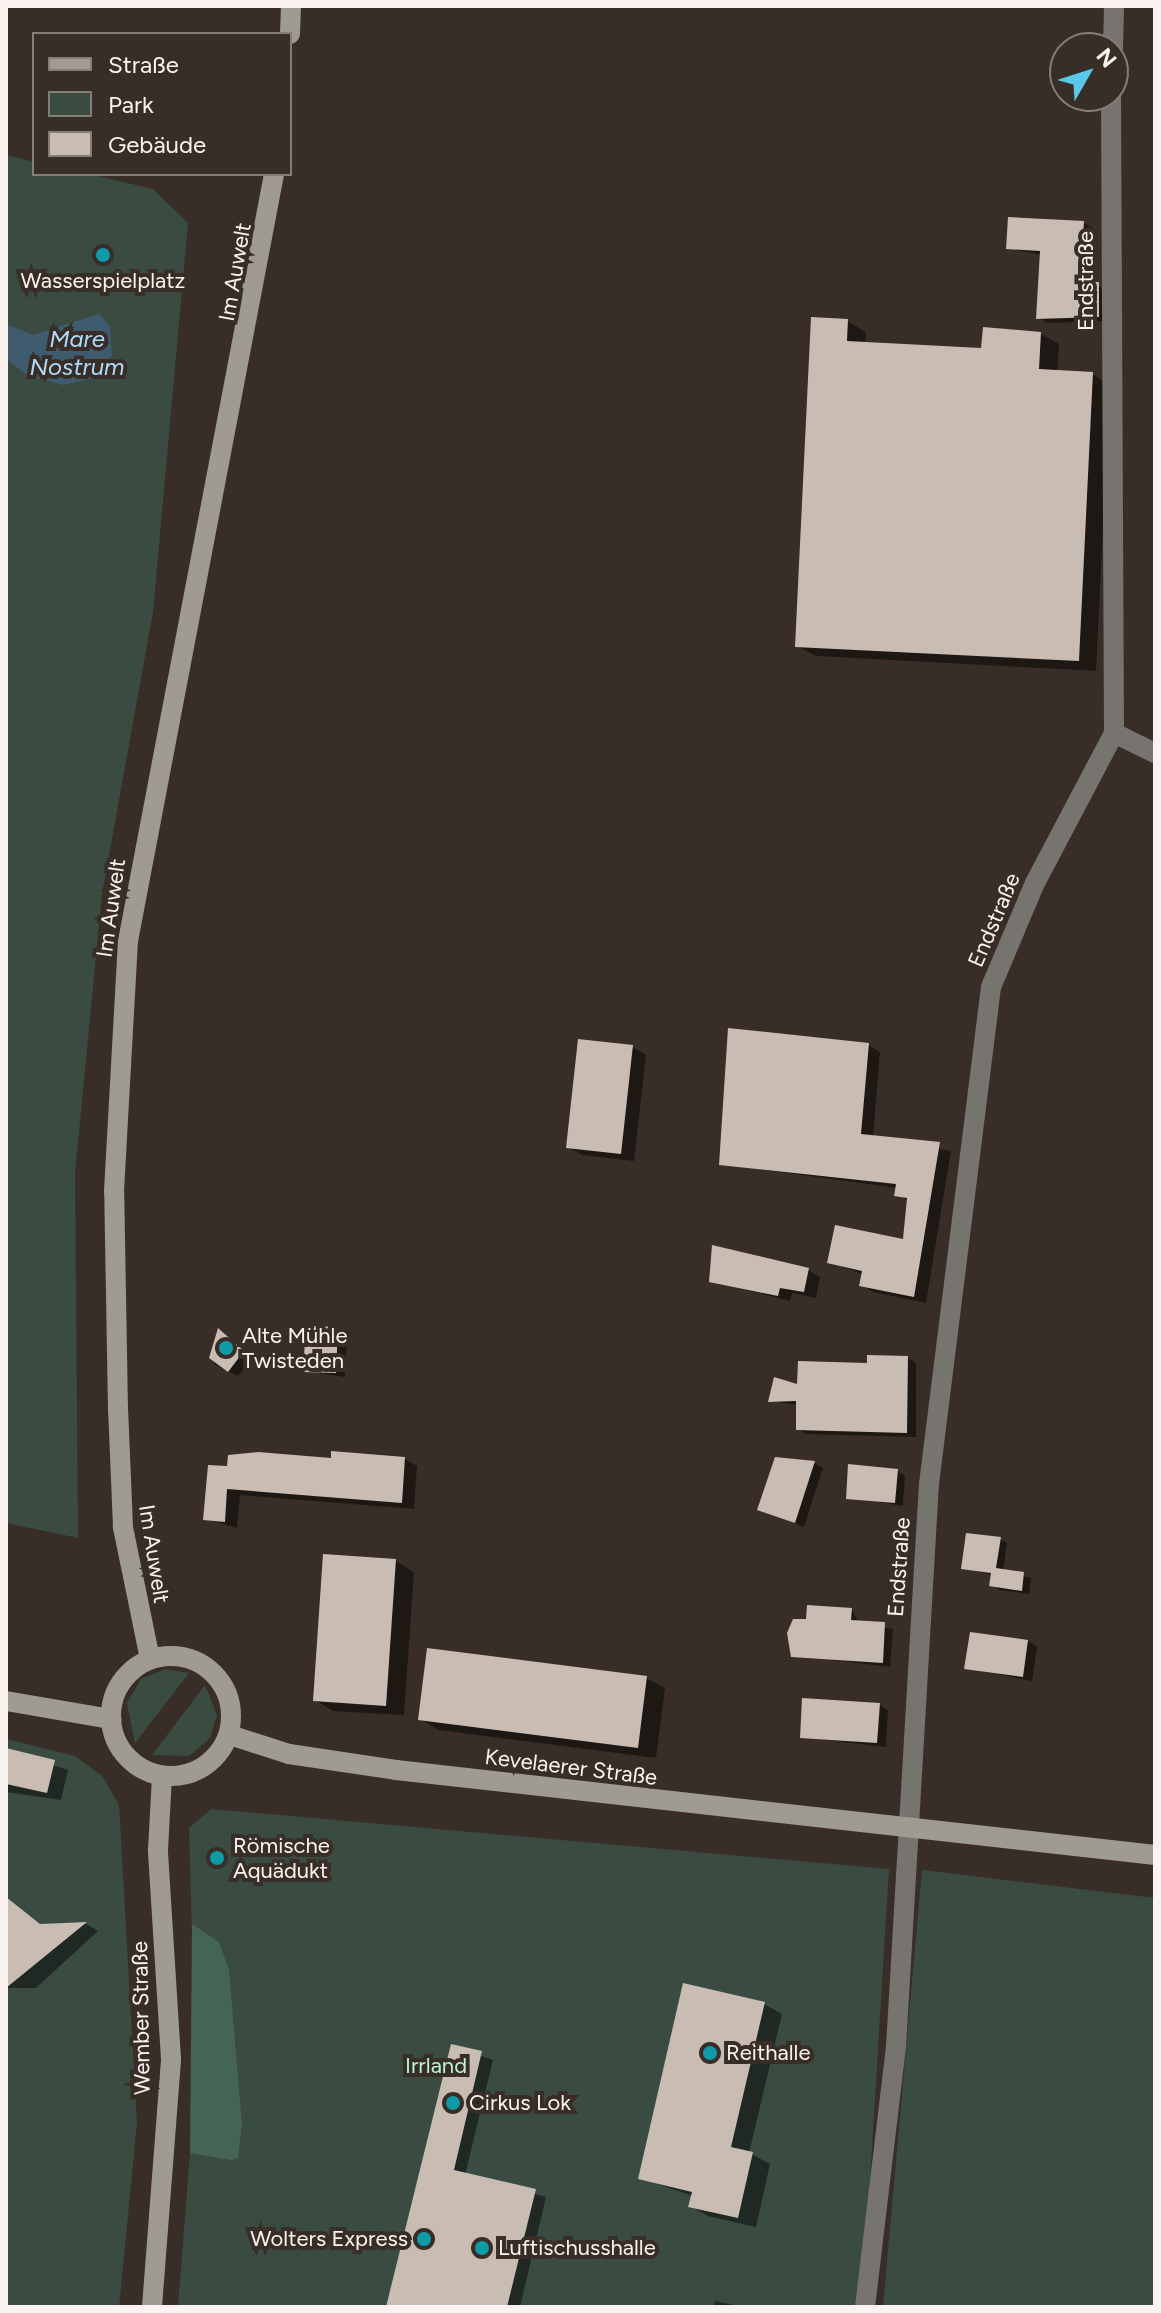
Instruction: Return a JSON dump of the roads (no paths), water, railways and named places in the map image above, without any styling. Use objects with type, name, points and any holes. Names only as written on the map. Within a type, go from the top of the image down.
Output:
[{"type":"main road","points":[[290,32],[291,6]]},
{"type":"main road","name":"Im Auwelt","points":[[150,1659],[123,1527],[117,1380],[114,1191],[128,941],[274,176]]},
{"type":"main road","points":[[189,1657],[207,1667],[229,1698],[230,1735],[204,1767],[162,1776],[128,1758],[111,1719],[120,1684],[150,1659],[189,1657]]},
{"type":"main road","points":[[6,1701],[111,1719]]},
{"type":"main road","name":"Kevelaerer Straße","points":[[230,1735],[289,1754],[396,1770],[909,1825],[1155,1855]]},
{"type":"main road","name":"Wember Straße","points":[[152,2307],[171,2059],[162,1776]]},
{"type":"street","points":[[1113,32],[1114,6]]},
{"type":"street","name":"Endstraße","points":[[909,1825],[929,1484],[991,987],[1114,733],[1111,112]]},
{"type":"street","points":[[1114,733],[1155,753]]},
{"type":"street","points":[[865,2307],[896,2047],[909,1825]]},
{"type":"water","name":"Mare Nostrum","points":[[99,314],[110,326],[112,355],[90,379],[63,385],[29,376],[6,359],[6,324],[33,335]]},
{"type":"place","name":"Wasserspielplatz","points":[[103,255]]},
{"type":"place","name":"Alte Mühle Twisteden","points":[[226,1348]]},
{"type":"place","name":"Römische Aquädukt","points":[[217,1858]]},
{"type":"place","name":"Reithalle","points":[[710,2053]]},
{"type":"place","name":"Cirkus Lok","points":[[453,2103]]},
{"type":"place","name":"Wolters Express","points":[[424,2239]]},
{"type":"place","name":"Luftischusshalle","points":[[482,2248]]},
{"type":"park label","name":"Irrland","points":[[436,2066]]}]
